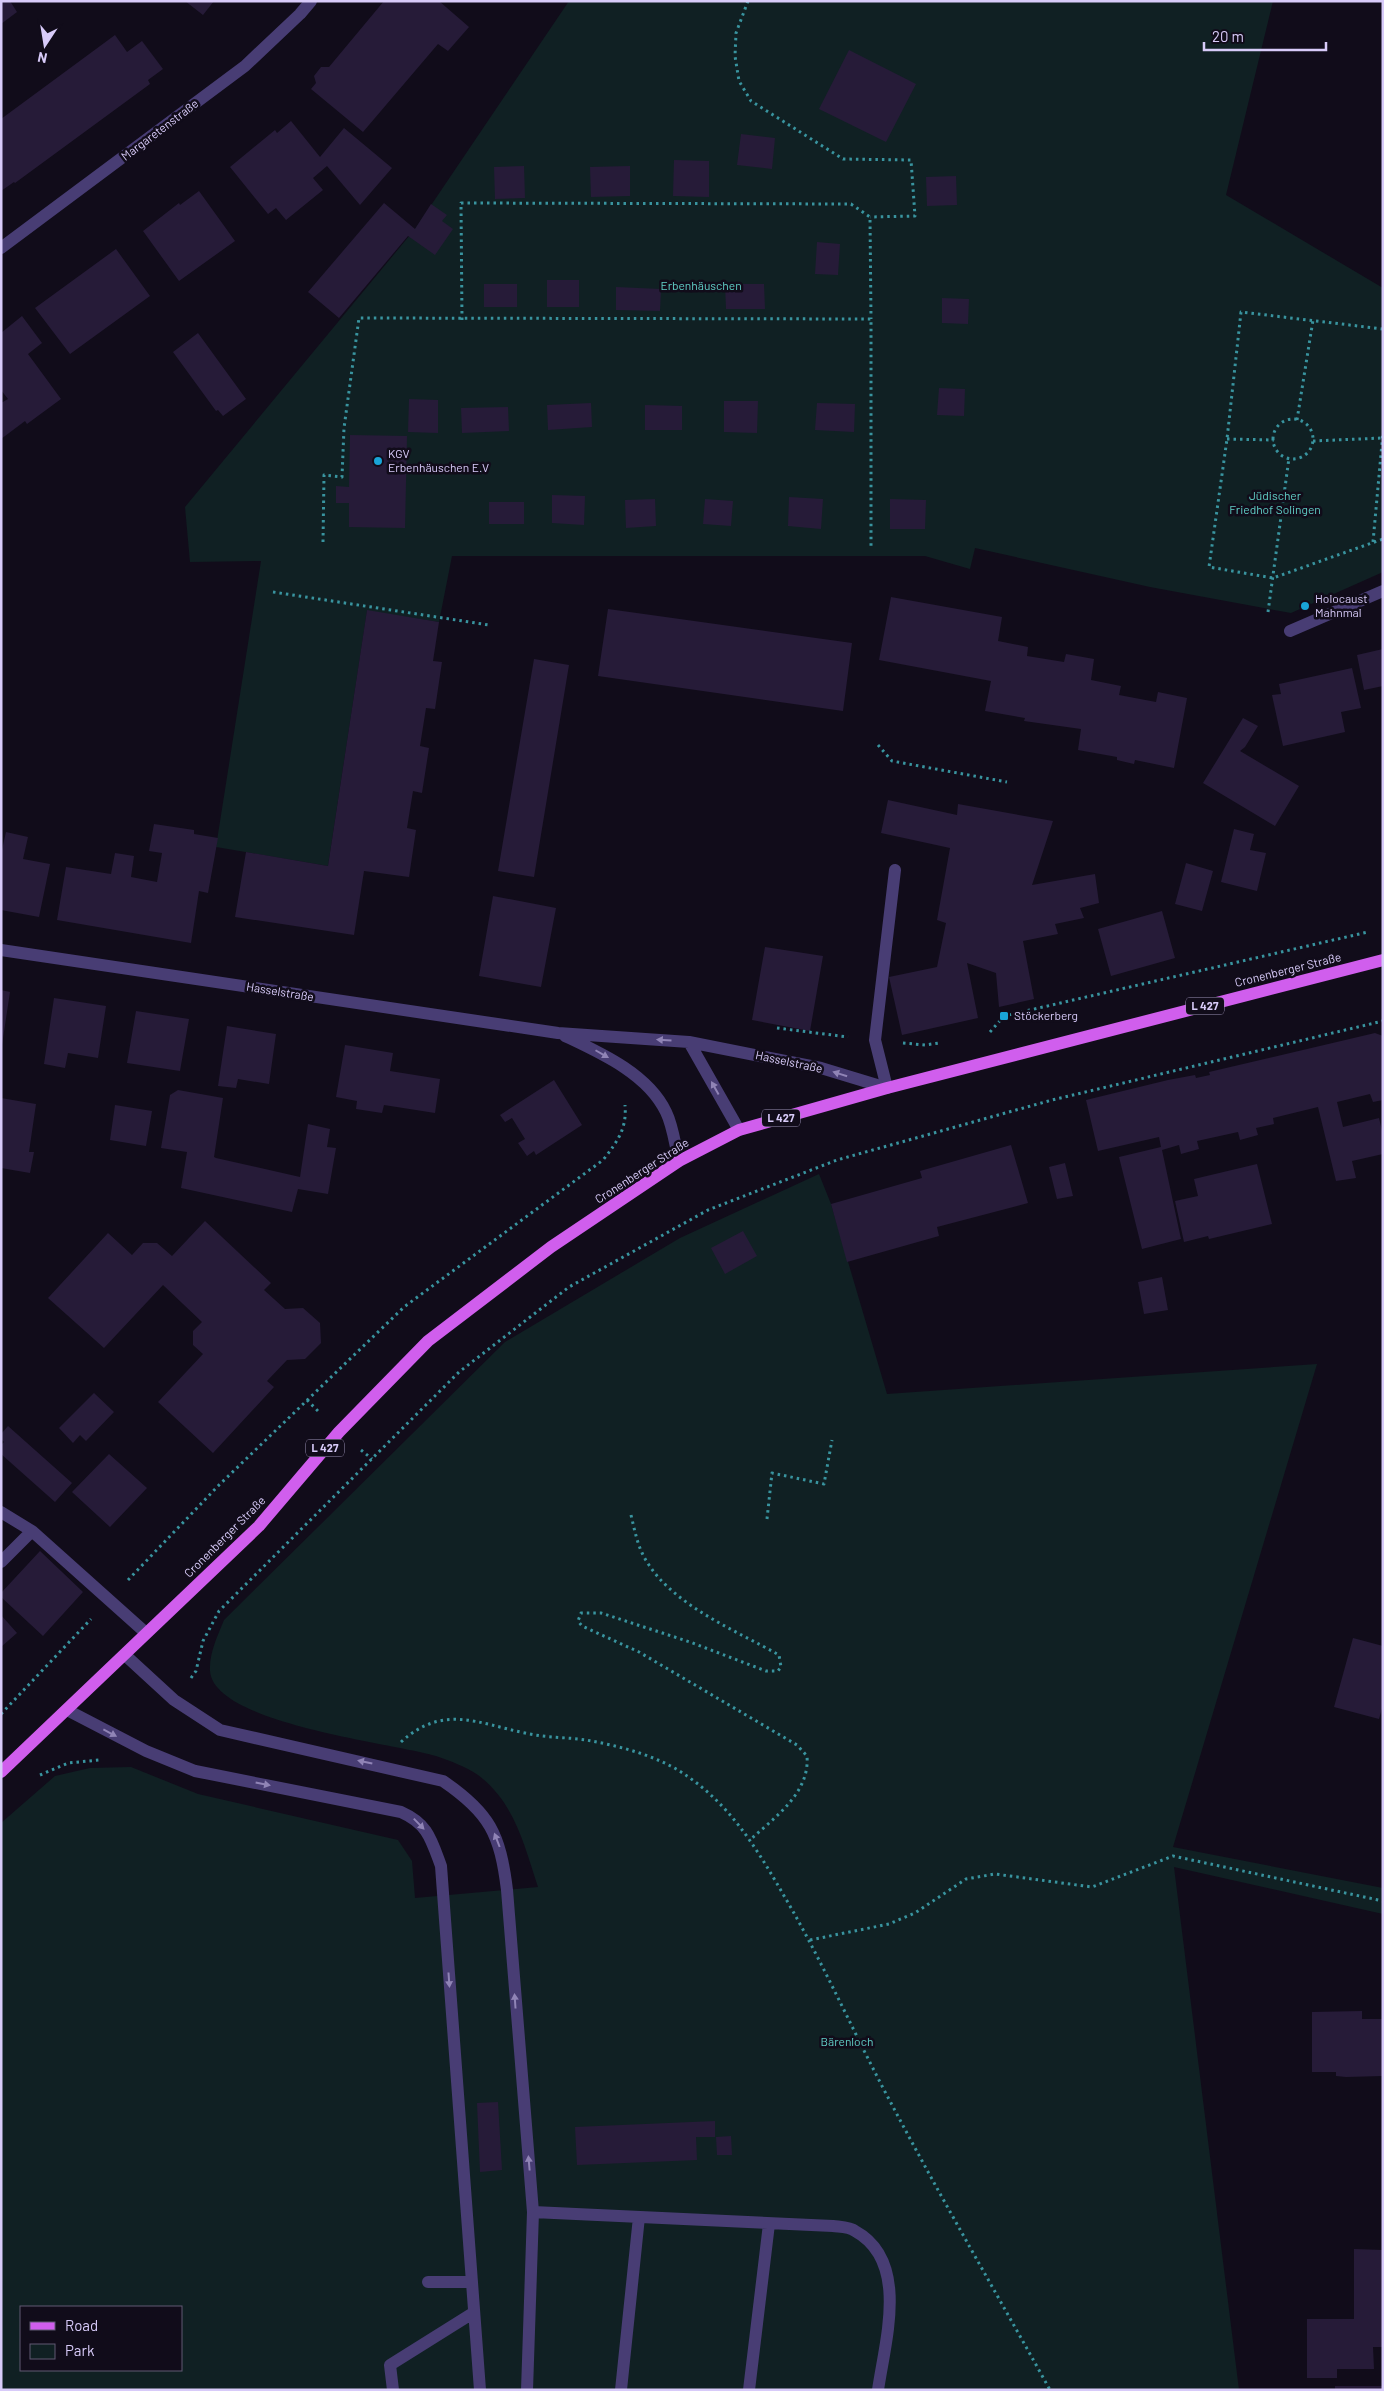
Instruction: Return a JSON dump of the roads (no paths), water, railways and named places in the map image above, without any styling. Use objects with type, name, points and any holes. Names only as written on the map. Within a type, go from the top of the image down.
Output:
[{"type":"main road","name":"Cronenberger Straße","points":[[1,1772],[126,1655],[259,1526],[339,1432],[428,1340],[551,1247],[679,1161],[739,1130],[886,1088],[1383,960]]},
{"type":"street","name":"Margaretenstraße","points":[[1,248],[245,66],[300,14],[311,1]]},
{"type":"street","points":[[1290,631],[1383,591]]},
{"type":"street","points":[[886,1088],[875,1040],[894,870]]},
{"type":"street","name":"Hasselstraße","points":[[1,950],[558,1033],[689,1042],[821,1068],[886,1088]]},
{"type":"street","name":"Hasselstraße","points":[[558,1033],[602,1054],[649,1088],[666,1112],[679,1161]]},
{"type":"street","points":[[689,1042],[739,1130]]},
{"type":"street","points":[[1,1512],[32,1531],[146,1634]]},
{"type":"street","points":[[1,1562],[32,1531]]},
{"type":"street","points":[[126,1655],[174,1700],[220,1730],[443,1780],[467,1797],[484,1815],[496,1837],[504,1859],[533,2212],[527,2390]]},
{"type":"street","points":[[67,1710],[134,1745],[195,1771],[401,1812],[417,1820],[432,1839],[441,1866],[480,2390]]},
{"type":"street","points":[[533,2212],[833,2226],[855,2230],[880,2252],[891,2297],[878,2390]]},
{"type":"street","points":[[621,2390],[639,2217]]},
{"type":"street","points":[[749,2390],[769,2224]]},
{"type":"street","points":[[428,2282],[471,2282]]},
{"type":"street","points":[[393,2390],[390,2365],[473,2312]]},
{"type":"place","name":"KGV Erbenhäuschen E.V","points":[[378,461]]},
{"type":"place","name":"Holocaust Mahnmal","points":[[1305,606]]},
{"type":"place","name":"Stöckerberg","points":[[1004,1016]]},
{"type":"park label","name":"Erbenhäuschen","points":[[701,286]]},
{"type":"park label","name":"Jüdischer Friedhof Solingen","points":[[1275,503]]},
{"type":"park label","name":"Bärenloch","points":[[847,2042]]}]
